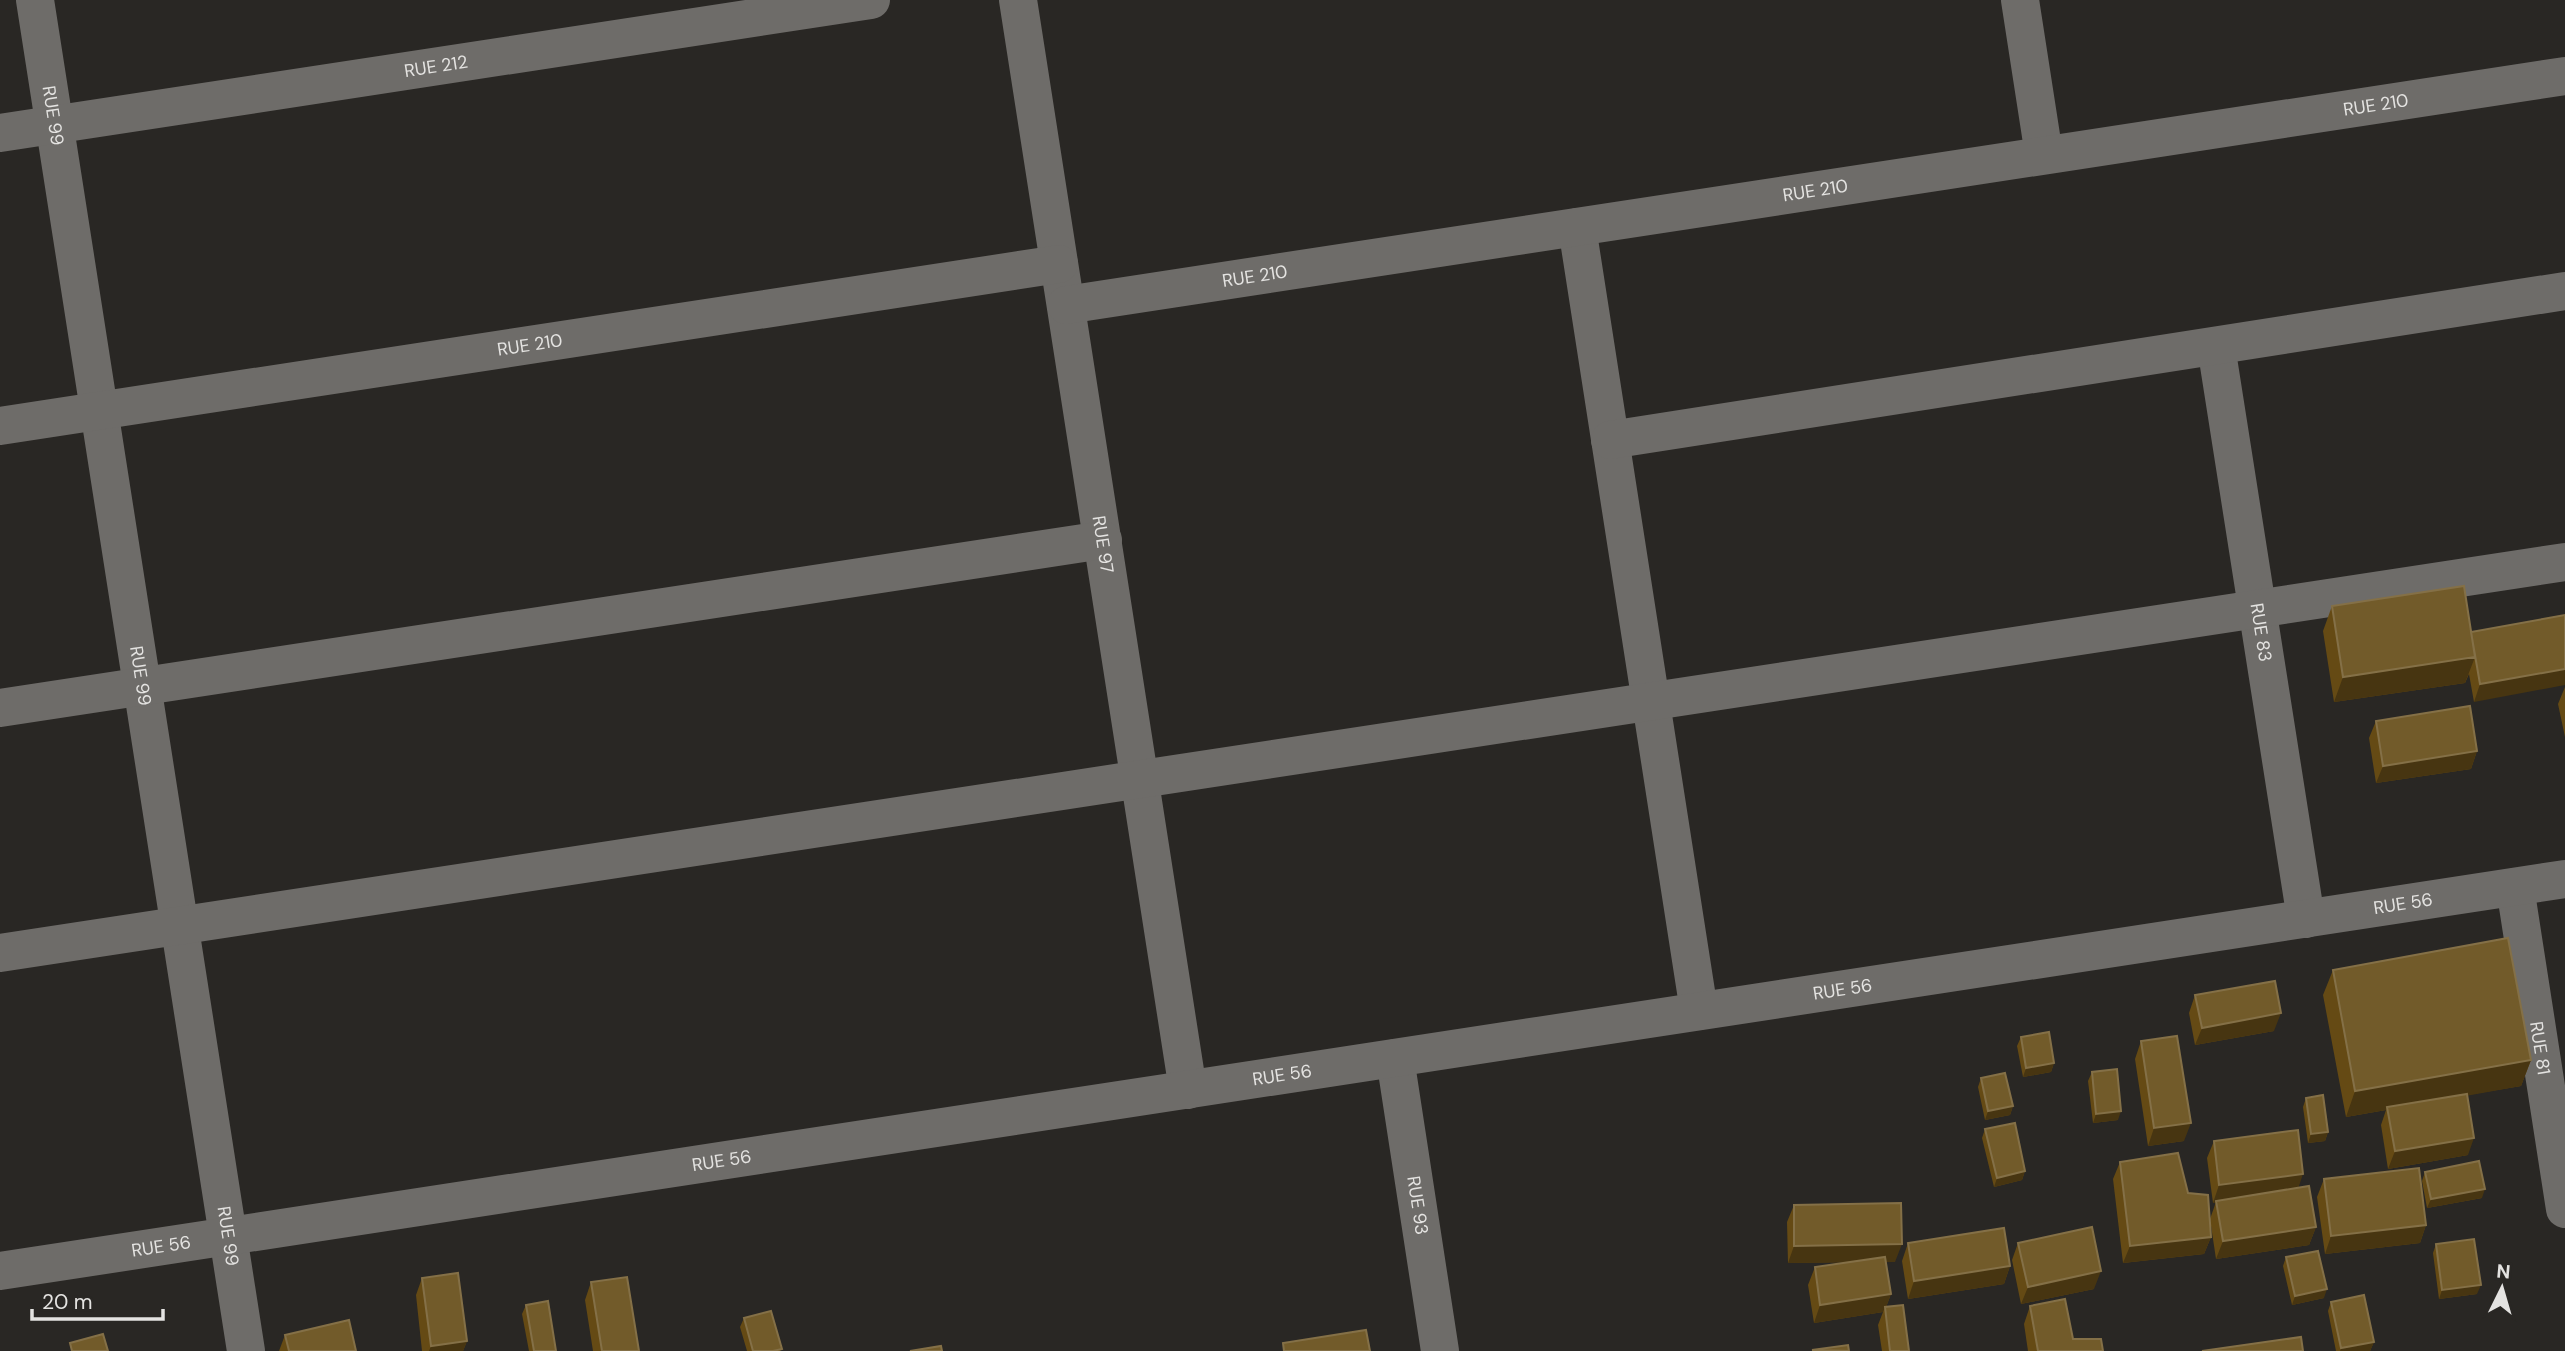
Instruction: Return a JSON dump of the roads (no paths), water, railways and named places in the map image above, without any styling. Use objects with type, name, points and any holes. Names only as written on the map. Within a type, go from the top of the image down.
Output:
[{"type":"street","name":"RUE 99","points":[[35,0],[246,1351]]},
{"type":"street","name":"RUE 212","points":[[0,133],[871,0]]},
{"type":"street","name":"RUE 97","points":[[1018,0],[1188,1090]]},
{"type":"street","points":[[2020,0],[2044,155]]},
{"type":"street","name":"RUE 210","points":[[1066,305],[2565,76]]},
{"type":"street","points":[[1577,227],[1699,1012]]},
{"type":"street","name":"RUE 210","points":[[0,426],[1059,264]]},
{"type":"street","points":[[1610,440],[2565,291]]},
{"type":"street","name":"RUE 83","points":[[2216,346],[2305,919]]},
{"type":"street","points":[[0,709],[1103,541]]},
{"type":"street","points":[[0,953],[2565,562]]},
{"type":"street","name":"RUE 56","points":[[0,1271],[2565,879]]},
{"type":"street","name":"RUE 81","points":[[2515,887],[2565,1209]]},
{"type":"street","name":"RUE 93","points":[[1395,1058],[1440,1351]]}]
